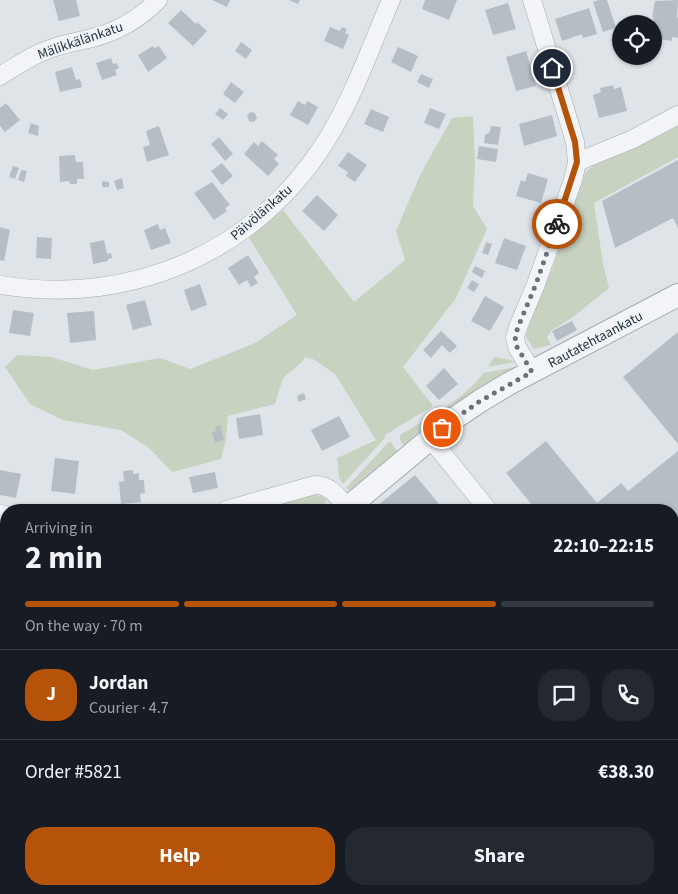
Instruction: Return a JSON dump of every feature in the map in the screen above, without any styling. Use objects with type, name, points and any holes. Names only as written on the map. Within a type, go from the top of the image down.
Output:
[{"type":"street","name":"Mälikkälänkatu","points":[[0,76],[34,55],[102,35],[124,26],[148,10],[158,0]]},
{"type":"street","name":"Päivölänkatu","points":[[0,285],[59,290],[87,289],[121,284],[150,276],[183,263],[209,251],[238,234],[293,186],[320,150],[347,102],[391,0]]},
{"type":"street","points":[[532,0],[575,142],[577,162],[573,180],[536,284],[516,332],[517,347],[532,372]]},
{"type":"street","points":[[577,162],[633,139],[678,115]]},
{"type":"street","name":"Rautatehtaankatu","points":[[352,504],[430,438],[480,401],[678,295]]},
{"type":"street","points":[[430,438],[483,504]]},
{"type":"street","points":[[247,504],[315,485],[325,486],[331,490],[342,504]]},
{"type":"green space","points":[[473,116],[475,163],[473,206],[487,229],[456,298],[403,367],[433,406],[385,435],[385,438],[343,484],[339,478],[337,458],[376,440],[335,374],[313,359],[305,357],[301,363],[283,378],[275,404],[228,416],[226,440],[221,459],[172,472],[149,448],[121,430],[63,420],[30,404],[5,367],[17,355],[51,357],[93,370],[160,358],[190,369],[255,343],[297,315],[249,238],[283,210],[354,302],[405,260],[396,231],[420,175],[452,118]]},
{"type":"green space","points":[[678,124],[678,157],[594,203],[603,264],[609,288],[573,317],[552,330],[547,337],[551,345],[534,349],[526,337],[531,316],[553,267],[585,173],[595,164]]},
{"type":"green space","points":[[494,357],[507,359],[515,362],[488,367]]},
{"type":"green space","points":[[515,367],[512,371],[483,387],[442,414],[404,445],[400,440],[400,435],[467,391],[483,373]]},
{"type":"green space","points":[[391,442],[397,452],[352,489],[348,490],[346,488]]},
{"type":"green space","points":[[314,495],[322,496],[327,500],[324,504],[276,504]]},
{"type":"building","points":[[53,0],[76,0],[80,16],[59,21]]},
{"type":"building","points":[[212,0],[230,0],[227,7]]},
{"type":"building","points":[[289,0],[300,0],[298,4]]},
{"type":"building","points":[[425,0],[457,0],[449,20],[422,9]]},
{"type":"building","points":[[607,0],[612,16],[612,29],[603,32],[593,2]]},
{"type":"building","points":[[678,0],[678,38],[672,37],[672,41],[662,39],[662,15],[652,15],[655,1]]},
{"type":"building","points":[[508,3],[516,29],[493,35],[485,10]]},
{"type":"building","points":[[589,8],[597,34],[583,38],[582,34],[562,41],[555,19]]},
{"type":"building","points":[[181,10],[207,31],[193,46],[168,23]]},
{"type":"building","points":[[330,27],[340,31],[342,27],[347,29],[345,33],[349,35],[343,49],[324,41]]},
{"type":"building","points":[[241,42],[252,50],[246,59],[235,51]]},
{"type":"building","points":[[153,46],[154,48],[159,46],[167,58],[148,72],[138,55]]},
{"type":"building","points":[[398,47],[418,56],[411,72],[391,62]]},
{"type":"building","points":[[526,51],[536,86],[516,91],[506,57]]},
{"type":"building","points":[[111,58],[113,64],[117,63],[119,68],[115,70],[117,75],[102,80],[96,63]]},
{"type":"building","points":[[72,67],[76,80],[80,79],[82,87],[60,92],[55,72]]},
{"type":"building","points":[[421,74],[433,79],[429,88],[417,82]]},
{"type":"building","points":[[231,82],[244,92],[235,103],[223,94]]},
{"type":"building","points":[[613,85],[614,89],[621,87],[627,111],[599,118],[593,95],[601,92],[600,88]]},
{"type":"building","points":[[298,101],[305,105],[307,101],[318,107],[308,125],[290,115]]},
{"type":"building","points":[[6,103],[20,120],[5,132],[0,126],[0,108]]},
{"type":"building","points":[[220,108],[228,114],[223,120],[215,114]]},
{"type":"building","points":[[430,108],[446,114],[439,129],[424,123]]},
{"type":"building","points":[[371,109],[389,117],[383,132],[364,124]]},
{"type":"building","points":[[250,112],[255,113],[257,118],[254,122],[249,121],[247,116]]},
{"type":"building","points":[[552,115],[557,136],[524,146],[519,124]]},
{"type":"building","points":[[31,123],[39,126],[38,136],[28,133]]},
{"type":"building","points":[[159,126],[169,155],[147,162],[143,147],[150,145],[146,131]]},
{"type":"building","points":[[491,126],[501,127],[498,145],[484,143],[485,135],[490,132]]},
{"type":"building","points":[[219,137],[233,154],[225,161],[211,144]]},
{"type":"building","points":[[262,141],[278,155],[274,159],[279,164],[268,176],[244,154],[254,142],[258,146]]},
{"type":"building","points":[[479,146],[498,149],[496,162],[477,159]]},
{"type":"building","points":[[348,152],[367,165],[355,182],[346,176],[348,172],[338,166]]},
{"type":"building","points":[[75,155],[76,162],[83,162],[84,179],[77,179],[77,184],[70,184],[69,181],[60,182],[59,156]]},
{"type":"building","points":[[678,160],[678,228],[673,218],[615,248],[602,201]]},
{"type":"building","points":[[222,163],[233,176],[222,185],[211,171]]},
{"type":"building","points":[[13,166],[19,168],[15,179],[9,177]]},
{"type":"building","points":[[21,170],[27,171],[24,182],[18,180]]},
{"type":"building","points":[[528,173],[548,179],[541,203],[516,196],[521,180],[525,182]]},
{"type":"building","points":[[122,178],[124,188],[117,190],[114,181]]},
{"type":"building","points":[[102,181],[109,182],[109,187],[102,187]]},
{"type":"building","points":[[212,182],[230,205],[225,208],[227,211],[214,220],[194,193]]},
{"type":"building","points":[[317,195],[338,215],[324,231],[302,211]]},
{"type":"building","points":[[158,224],[160,230],[165,228],[171,243],[151,250],[144,230]]},
{"type":"building","points":[[0,227],[10,230],[4,261],[0,260]]},
{"type":"building","points":[[37,237],[52,238],[51,259],[36,258]]},
{"type":"building","points":[[504,238],[526,246],[517,270],[495,263]]},
{"type":"building","points":[[104,240],[107,254],[111,253],[112,258],[108,259],[108,261],[93,264],[90,243]]},
{"type":"building","points":[[486,242],[492,244],[488,255],[482,253]]},
{"type":"building","points":[[248,255],[259,273],[254,277],[258,283],[251,287],[247,280],[239,285],[228,268]]},
{"type":"building","points":[[475,266],[485,271],[482,278],[472,272]]},
{"type":"building","points":[[472,280],[479,284],[474,292],[467,288]]},
{"type":"building","points":[[200,284],[207,305],[191,311],[184,290]]},
{"type":"building","points":[[485,296],[504,307],[490,331],[471,321]]},
{"type":"building","points":[[145,300],[152,325],[133,330],[126,305]]},
{"type":"building","points":[[13,310],[34,313],[30,336],[9,333]]},
{"type":"building","points":[[94,311],[96,340],[70,343],[67,313]]},
{"type":"building","points":[[572,321],[577,330],[557,341],[552,331]]},
{"type":"building","points":[[441,331],[457,346],[450,353],[442,345],[431,358],[423,350]]},
{"type":"building","points":[[678,332],[678,444],[623,377]]},
{"type":"building","points":[[444,368],[458,384],[439,400],[426,386]]},
{"type":"building","points":[[304,393],[306,399],[299,402],[297,396]]},
{"type":"building","points":[[260,414],[263,435],[239,439],[236,418]]},
{"type":"building","points":[[339,416],[350,437],[322,451],[311,430]]},
{"type":"building","points":[[220,425],[224,440],[215,443],[212,432],[216,431],[215,427]]},
{"type":"building","points":[[546,441],[597,503],[621,483],[628,491],[678,451],[678,504],[531,504],[506,473]]},
{"type":"building","points":[[55,458],[79,461],[75,494],[51,491]]},
{"type":"building","points":[[0,470],[21,474],[16,498],[0,495]]},
{"type":"building","points":[[133,470],[133,474],[139,473],[139,480],[144,480],[145,493],[140,494],[141,502],[121,504],[119,482],[124,481],[123,471]]},
{"type":"building","points":[[215,472],[218,488],[193,493],[189,477]]},
{"type":"building","points":[[415,475],[439,504],[379,504]]},
{"type":"way so far","points":[[442,428],[480,401],[532,372],[517,347],[515,337],[557,224]]},
{"type":"route","points":[[552,68],[575,142],[577,162],[573,180],[557,224]]}]
